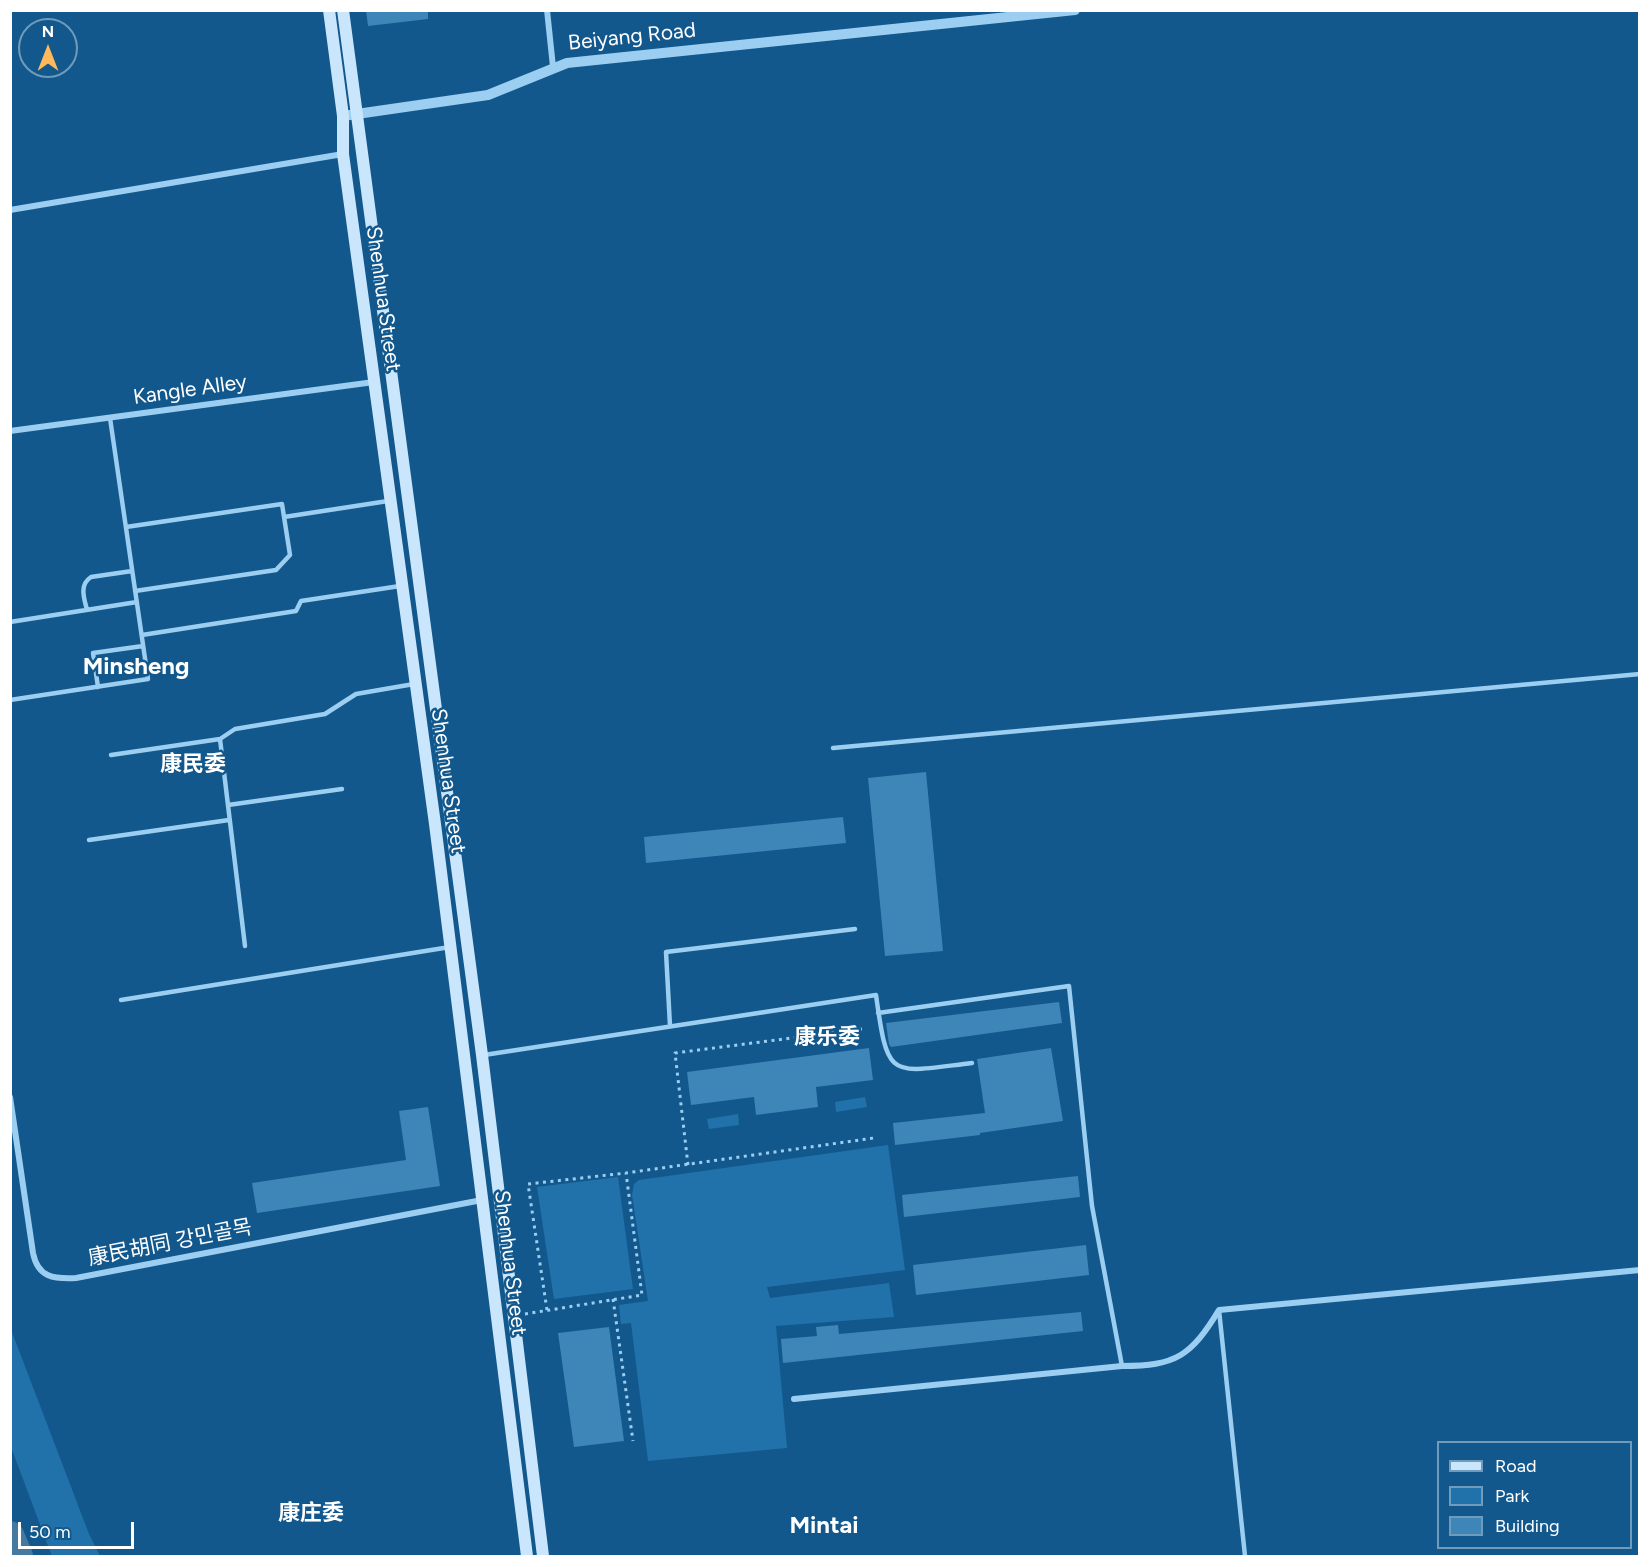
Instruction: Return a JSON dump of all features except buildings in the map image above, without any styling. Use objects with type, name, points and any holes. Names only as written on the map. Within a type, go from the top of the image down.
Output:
[{"type":"main road","name":"Shenhua Street","points":[[329,10],[343,116],[343,154],[416,684],[527,1557]]},
{"type":"main road","name":"Shenhua Street","points":[[343,10],[482,1055],[512,1317],[543,1557]]},
{"type":"street","points":[[546,10],[553,67]]},
{"type":"street","name":"Beiyang Road","points":[[343,116],[488,95],[567,63],[1075,10]]},
{"type":"street","points":[[10,210],[343,154]]},
{"type":"street","name":"Kangle Alley","points":[[10,431],[375,381]]},
{"type":"street","name":"康民胡同 강민골목","points":[[10,1096],[33,1253],[39,1270],[50,1277],[76,1278],[482,1200]]},
{"type":"street","points":[[794,1399],[1122,1366],[1151,1366],[1181,1355],[1200,1341],[1219,1310],[1640,1270]]},
{"type":"lane","points":[[10,700],[148,679],[110,418]]},
{"type":"lane","points":[[284,517],[391,500]]},
{"type":"lane","points":[[126,527],[282,504],[290,555],[276,570],[135,591]]},
{"type":"lane","points":[[87,610],[83,588],[85,581],[132,571]]},
{"type":"lane","points":[[142,634],[296,611],[301,602],[402,586]]},
{"type":"lane","points":[[10,622],[137,602]]},
{"type":"lane","points":[[98,687],[93,653],[143,646]]},
{"type":"lane","points":[[833,748],[1640,674]]},
{"type":"lane","points":[[111,756],[219,739],[235,729],[325,714],[356,694],[416,684]]},
{"type":"lane","points":[[219,739],[245,946]]},
{"type":"lane","points":[[228,805],[342,789]]},
{"type":"lane","points":[[89,840],[229,820]]},
{"type":"lane","points":[[670,1026],[666,952],[855,929]]},
{"type":"lane","points":[[121,1000],[450,947]]},
{"type":"lane","points":[[878,1013],[1069,986],[1092,1206],[1122,1366]]},
{"type":"lane","points":[[482,1055],[876,995],[884,1048],[892,1063],[900,1068],[915,1070],[972,1063]]},
{"type":"lane","points":[[1219,1310],[1245,1557]]},
{"type":"path","points":[[688,1165],[675,1053],[862,1029]]},
{"type":"path","points":[[548,1310],[528,1184],[688,1165],[874,1138]]},
{"type":"path","points":[[512,1317],[642,1295],[626,1173]]},
{"type":"path","points":[[613,1299],[633,1441]]},
{"type":"green space","points":[[865,1097],[867,1107],[836,1112],[835,1102]]},
{"type":"green space","points":[[738,1114],[739,1125],[709,1129],[707,1119]]},
{"type":"green space","points":[[888,1145],[905,1270],[767,1287],[770,1298],[889,1283],[894,1317],[776,1326],[787,1448],[648,1461],[631,1323],[621,1324],[619,1305],[648,1301],[632,1195],[634,1184],[639,1180]]},
{"type":"green space","points":[[618,1177],[633,1289],[554,1299],[537,1187]]},
{"type":"green space","points":[[10,1327],[89,1534],[100,1556],[52,1556],[48,1546],[11,1447]]},
{"type":"waterway","points":[[10,1535],[19,1556]]},
{"type":"district","name":"Minsheng","points":[[136,667]]},
{"type":"district","name":"康民委","points":[[193,765]]},
{"type":"district","name":"康乐委","points":[[827,1038]]},
{"type":"district","name":"康庄委","points":[[311,1514]]},
{"type":"district","name":"Mintai","points":[[824,1526]]}]
